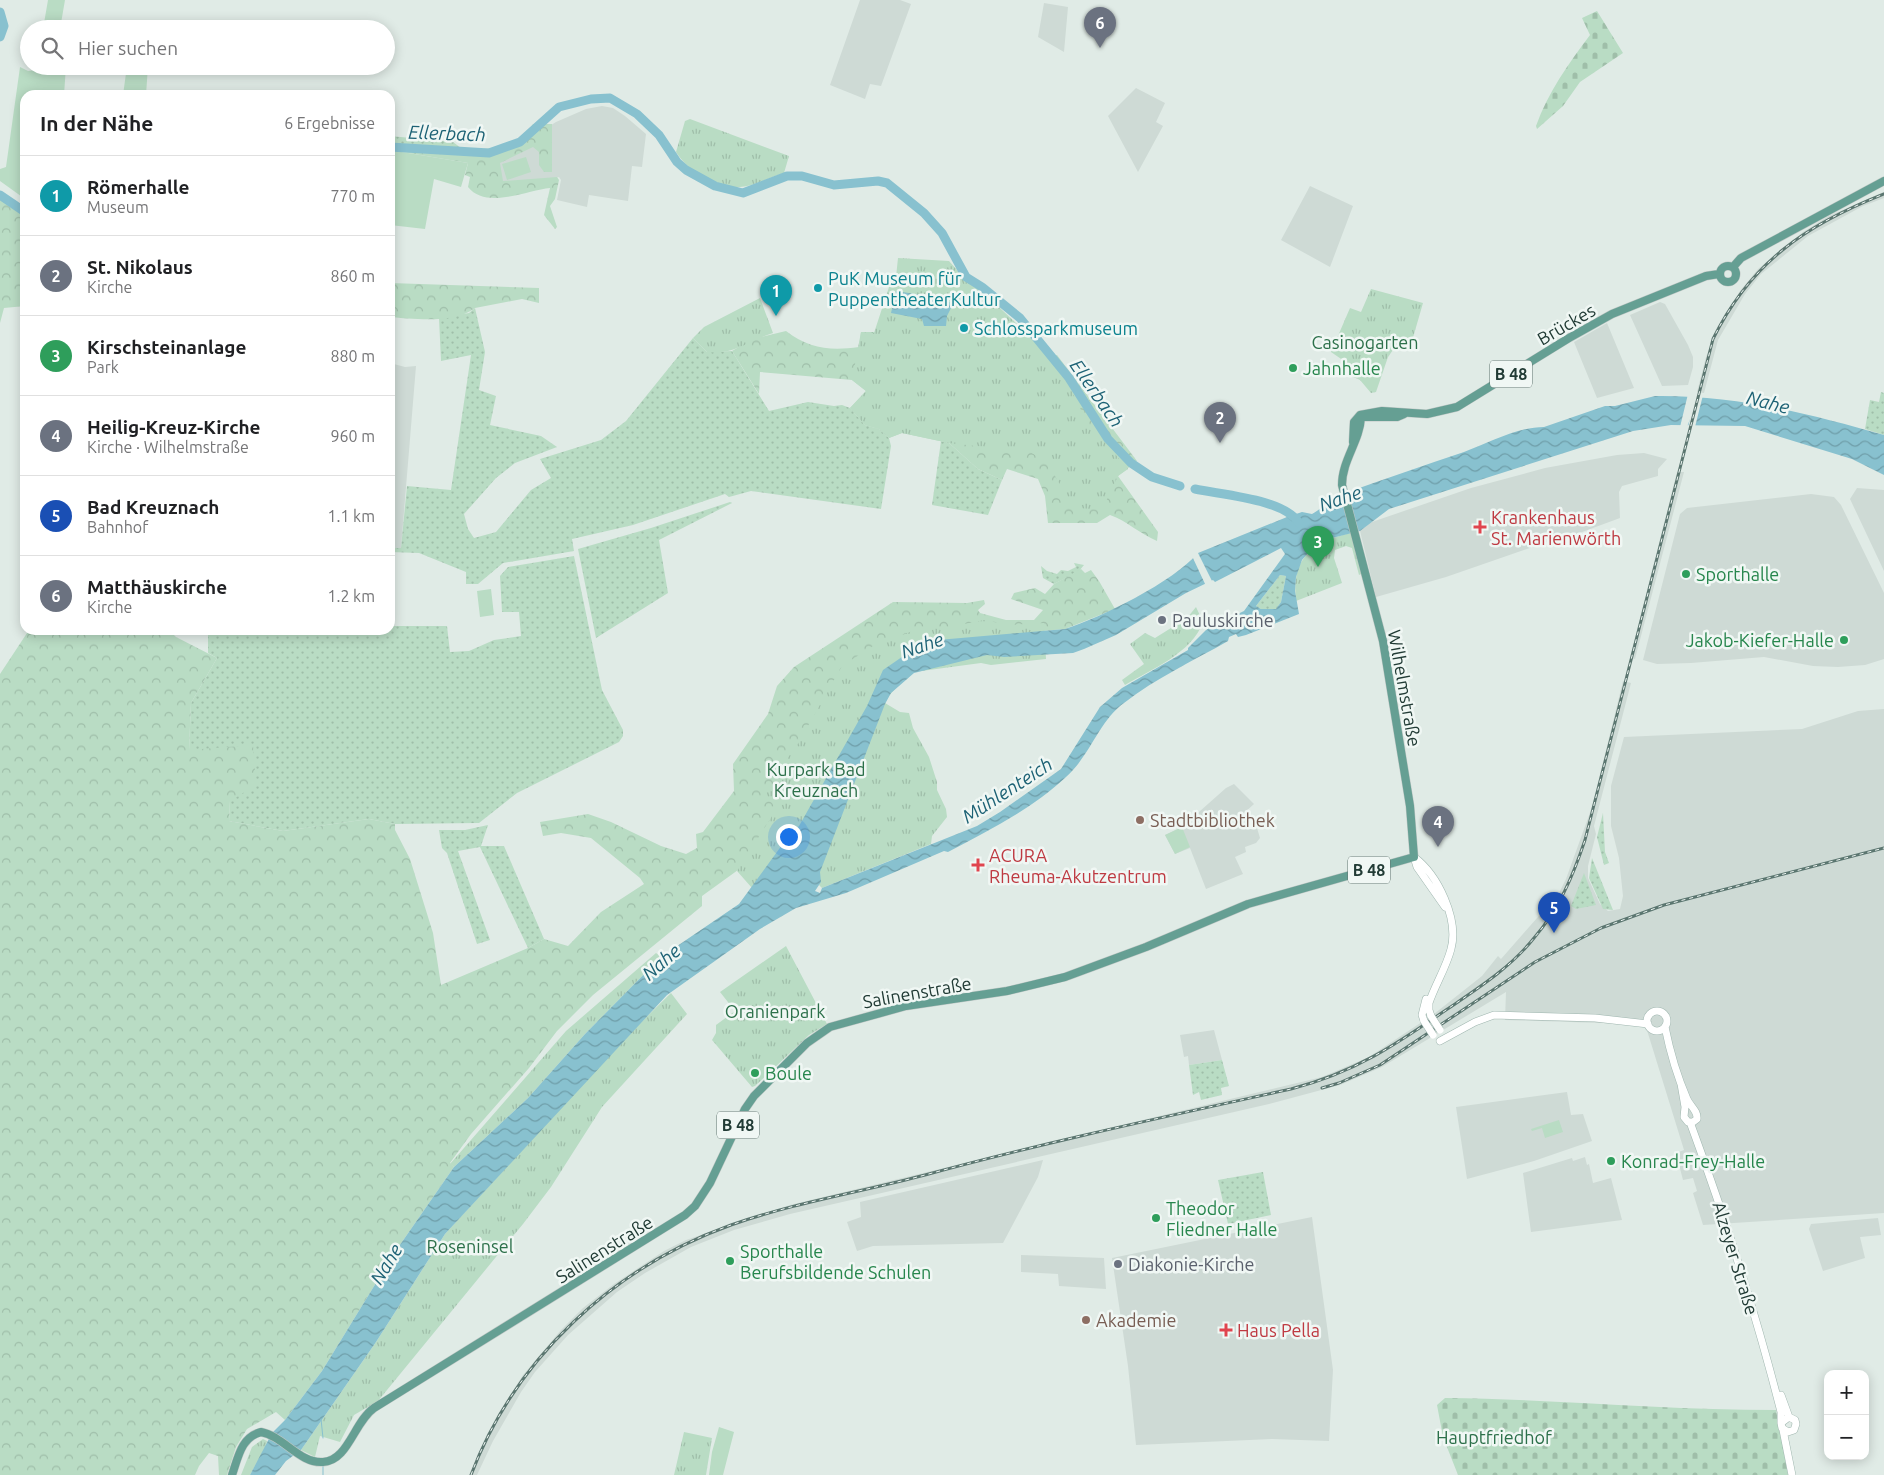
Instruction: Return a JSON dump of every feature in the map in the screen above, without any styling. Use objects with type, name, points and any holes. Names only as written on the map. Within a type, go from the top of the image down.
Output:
[{"type":"main road","points":[[1733,267],[1736,275],[1730,282],[1723,281],[1719,274],[1723,267],[1733,267],[1741,258],[1884,180]]},
{"type":"main road","name":"Brückes","points":[[1354,438],[1353,424],[1357,417],[1382,411],[1404,414],[1427,414],[1457,407],[1569,338],[1612,314],[1706,276],[1719,274]]},
{"type":"main road","name":"Brückes","points":[[1354,438],[1361,417],[1397,417],[1404,414]]},
{"type":"main road","name":"Wilhelmstraße","points":[[1354,438],[1344,468],[1342,484],[1383,641],[1410,806],[1417,867],[1448,914],[1452,930],[1452,945],[1429,1005],[1432,1016],[1440,1030]]},
{"type":"main road","name":"Salinenstraße","points":[[232,1475],[245,1441],[252,1435],[263,1433],[312,1461],[324,1462],[332,1460],[344,1449],[355,1429],[370,1410],[660,1233],[685,1215],[702,1197],[745,1109],[754,1096],[807,1043],[821,1033],[849,1020],[906,1006],[1007,991],[1065,976],[1188,930],[1248,904],[1416,856]]},
{"type":"main road","name":"Wilhelmstraße","points":[[1439,977],[1425,1002],[1422,1014],[1433,1035],[1440,1041]]},
{"type":"main road","points":[[1655,1011],[1662,1013],[1667,1020],[1662,1029],[1651,1028],[1648,1020],[1655,1011]]},
{"type":"main road","points":[[1440,1030],[1440,1041],[1475,1022],[1494,1015],[1648,1020]]},
{"type":"main road","name":"Alzeyer Straße","points":[[1662,1029],[1689,1110]]},
{"type":"main road","points":[[1440,1030],[1449,1037]]},
{"type":"main road","name":"Alzeyer Straße","points":[[1689,1110],[1684,1117],[1692,1121],[1768,1362],[1781,1412],[1782,1427],[1790,1456],[1792,1475]]},
{"type":"main road","name":"Alzeyer Straße","points":[[1689,1110],[1697,1113],[1692,1121]]},
{"type":"main road","name":"Alzeyer Straße","points":[[1768,1362],[1789,1417],[1796,1422],[1796,1426],[1792,1431],[1790,1456]]},
{"type":"main road","points":[[1789,1417],[1782,1427],[1792,1431]]},
{"type":"shaded area","points":[[860,0],[900,0],[911,4],[881,86],[870,84],[865,99],[830,85]]},
{"type":"shaded area","points":[[1044,3],[1068,7],[1064,52],[1038,37]]},
{"type":"shaded area","points":[[1136,88],[1165,103],[1156,122],[1163,126],[1138,172],[1108,116]]},
{"type":"shaded area","points":[[602,106],[613,108],[646,134],[642,167],[632,166],[628,201],[589,195],[587,207],[557,200],[561,180],[559,177],[496,195],[486,156],[527,140],[556,122],[586,109]]},
{"type":"shaded area","points":[[1310,186],[1353,206],[1330,267],[1281,240]]},
{"type":"shaded area","points":[[1884,192],[1884,198],[1863,206],[1808,236],[1761,274],[1745,294],[1718,340],[1704,393],[1697,392],[1706,357],[1720,323],[1740,291],[1758,269],[1803,232],[1829,216]]},
{"type":"shaded area","points":[[1660,302],[1665,304],[1693,357],[1693,367],[1688,385],[1662,386],[1630,315]]},
{"type":"shaded area","points":[[1607,323],[1634,388],[1597,398],[1574,342]]},
{"type":"shaded area","points":[[395,364],[405,367],[416,366],[401,548],[395,548]]},
{"type":"shaded area","name":"Krankenhaus St. Marienwörth","points":[[1644,453],[1667,459],[1658,469],[1658,476],[1622,486],[1619,492],[1620,518],[1555,542],[1547,542],[1446,577],[1376,597],[1360,531],[1369,523],[1471,488],[1545,468],[1617,455]]},
{"type":"shaded area","points":[[1677,472],[1684,472],[1635,659],[1630,658]]},
{"type":"shaded area","points":[[1857,488],[1884,490],[1884,571],[1850,499]]},
{"type":"shaded area","points":[[1811,494],[1834,497],[1841,505],[1884,593],[1884,659],[1865,665],[1838,667],[1813,666],[1764,657],[1657,664],[1643,660],[1680,514],[1687,508]]},
{"type":"shaded area","points":[[1623,681],[1631,683],[1594,826],[1596,834],[1588,866],[1588,878],[1600,904],[1608,911],[1620,909],[1623,896],[1619,858],[1611,826],[1611,786],[1624,737],[1802,729],[1858,711],[1884,709],[1884,1213],[1703,1225],[1693,1193],[1697,1191],[1693,1178],[1683,1180],[1676,1153],[1684,1150],[1646,1027],[1632,1024],[1505,1020],[1506,992],[1382,1067],[1340,1085],[1269,1104],[790,1214],[734,1230],[691,1247],[645,1273],[617,1292],[568,1335],[535,1372],[521,1392],[493,1441],[477,1475],[469,1475],[499,1413],[523,1375],[561,1330],[583,1308],[614,1284],[664,1251],[686,1240],[790,1205],[1322,1077],[1369,1057],[1434,1014],[1482,976],[1498,956],[1501,959],[1545,909],[1550,911],[1566,879],[1592,807]]},
{"type":"shaded area","points":[[1234,784],[1254,804],[1243,814],[1248,819],[1254,818],[1260,838],[1256,843],[1245,847],[1246,852],[1235,857],[1243,874],[1206,889],[1190,848],[1175,854],[1165,835],[1182,827],[1226,788]]},
{"type":"shaded area","points":[[1214,1030],[1222,1060],[1189,1065],[1188,1056],[1184,1057],[1180,1035]]},
{"type":"shaded area","points":[[1567,1092],[1571,1115],[1583,1114],[1592,1141],[1534,1161],[1467,1179],[1456,1107]]},
{"type":"shaded area","points":[[1585,1157],[1587,1165],[1589,1164],[1593,1183],[1611,1178],[1622,1220],[1531,1232],[1523,1173],[1572,1158],[1573,1161]]},
{"type":"shaded area","points":[[1043,1160],[1038,1177],[1003,1243],[873,1246],[857,1251],[847,1222],[861,1217],[860,1202]]},
{"type":"shaded area","name":"Haus Pella","points":[[1312,1217],[1333,1370],[1329,1441],[1272,1439],[1136,1445],[1128,1366],[1112,1258]]},
{"type":"shaded area","points":[[1878,1218],[1881,1235],[1860,1237],[1865,1258],[1823,1271],[1809,1229],[1811,1224]]},
{"type":"shaded area","points":[[1021,1255],[1104,1258],[1106,1289],[1059,1286],[1058,1274],[1021,1272]]},
{"type":"green space","points":[[48,0],[65,0],[62,20],[45,20]]},
{"type":"green space","points":[[1597,11],[1623,53],[1580,82],[1563,106],[1537,129],[1536,126],[1541,113],[1553,90],[1590,35],[1582,18]]},
{"type":"green space","points":[[20,67],[20,75],[65,75],[64,90],[20,90],[20,195],[0,181],[0,169],[6,167]]},
{"type":"green space","points":[[126,75],[147,75],[146,90],[124,90]]},
{"type":"green space","points":[[690,119],[789,156],[784,173],[740,187],[722,185],[704,178],[688,166],[676,152],[685,121]]},
{"type":"green space","points":[[533,124],[552,124],[552,172],[544,172],[539,165],[539,152],[533,147],[500,163],[503,181],[557,177],[559,180],[555,199],[550,206],[557,227],[555,229],[544,215],[550,188],[508,197],[485,197],[476,194],[468,187],[470,177],[465,175],[468,163],[395,151],[395,146],[460,150],[480,149],[513,143],[524,137]]},
{"type":"green space","points":[[395,136],[453,142],[461,148],[395,145]]},
{"type":"green space","points":[[395,151],[468,163],[461,187],[434,179],[425,229],[395,226]]},
{"type":"green space","points":[[526,157],[531,172],[507,180],[502,164]]},
{"type":"green space","points":[[0,196],[20,210],[20,306],[4,308],[0,323]]},
{"type":"green space","points":[[898,258],[949,261],[967,281],[983,292],[1035,341],[1066,380],[1087,422],[1128,469],[1118,476],[1102,510],[1078,508],[1066,495],[1047,462],[1030,452],[949,443],[902,433],[889,438],[879,429],[865,425],[850,408],[866,391],[852,380],[861,332],[874,333],[890,284],[896,277]]},
{"type":"green space","points":[[395,283],[539,288],[539,303],[522,299],[475,308],[457,316],[422,319],[395,317]]},
{"type":"green space","name":"Casinogarten","points":[[1371,289],[1423,303],[1410,348],[1395,347],[1388,357],[1376,392],[1371,393],[1360,380],[1349,375],[1350,371],[1345,368],[1347,363],[1331,352],[1350,308],[1361,312]]},
{"type":"green space","points":[[760,298],[773,333],[741,347],[717,352],[707,352],[693,338],[704,327]]},
{"type":"green space","points":[[475,308],[485,352],[479,390],[496,396],[490,425],[541,436],[557,447],[515,463],[496,478],[464,514],[468,529],[474,538],[496,532],[531,490],[551,478],[540,459],[601,440],[626,421],[693,338],[707,352],[732,351],[769,411],[808,402],[834,406],[842,405],[850,408],[865,425],[879,429],[889,438],[891,446],[881,509],[751,491],[729,497],[725,494],[633,525],[572,539],[574,551],[503,563],[478,584],[466,584],[466,572],[419,553],[395,552],[395,548],[401,548],[407,486],[451,490],[471,355],[441,361],[439,318],[469,313]]},
{"type":"green space","points":[[786,331],[803,342],[839,349],[859,347],[861,332],[874,332],[1008,365],[1057,355],[1137,461],[1118,476],[1158,532],[1157,541],[1110,515],[1097,523],[1048,523],[1045,496],[1038,479],[1007,469],[1002,480],[978,469],[949,443],[902,433],[889,438],[879,429],[865,425],[850,408],[866,391],[852,380],[760,372],[759,394],[732,351],[752,339]]},
{"type":"green space","points":[[1881,392],[1884,393],[1884,435],[1865,429],[1870,400],[1879,402]]},
{"type":"green space","points":[[941,441],[949,443],[978,469],[1002,480],[988,515],[932,505]]},
{"type":"green space","points":[[730,502],[732,503],[659,540],[668,593],[596,638],[578,549],[651,528]]},
{"type":"green space","points":[[1351,533],[1363,573],[1359,575],[1352,548],[1346,546],[1335,550],[1334,558],[1342,583],[1296,601],[1295,586],[1297,574],[1307,554],[1325,541]]},
{"type":"green space","points":[[574,556],[602,690],[623,730],[623,736],[619,742],[517,793],[479,823],[395,824],[369,819],[283,831],[229,821],[230,801],[189,750],[191,703],[217,658],[208,653],[208,635],[395,635],[395,626],[447,626],[450,652],[469,651],[494,640],[521,636],[519,612],[502,612],[500,576],[508,567]]},
{"type":"green space","points":[[1074,563],[1084,565],[1079,571],[1054,584],[1043,578],[1041,566],[1047,571],[1057,574],[1061,570],[1068,571],[1076,567]]},
{"type":"green space","points":[[1081,569],[1085,573],[1091,570],[1115,609],[1065,629],[938,640],[767,834],[738,870],[702,896],[702,906],[593,995],[557,1031],[529,1068],[471,1134],[450,1163],[454,1167],[395,1252],[322,1371],[285,1420],[276,1412],[247,1429],[236,1447],[227,1475],[219,1475],[218,1456],[209,1453],[195,1475],[0,1475],[0,674],[26,635],[174,635],[217,658],[191,703],[189,750],[253,745],[256,785],[230,801],[229,821],[283,831],[369,819],[395,824],[395,830],[410,859],[433,933],[441,985],[528,948],[544,939],[568,946],[601,912],[644,884],[640,878],[591,838],[561,833],[543,836],[540,822],[588,814],[611,822],[661,846],[686,854],[697,848],[696,834],[703,832],[734,791],[733,764],[768,714],[777,686],[794,667],[893,602],[967,603],[984,600],[985,604],[978,610],[980,613],[1006,620],[1034,620],[1043,610],[1011,599],[1014,593],[1035,588],[1045,594],[1054,584]]},
{"type":"green space","points":[[1280,575],[1286,576],[1281,602],[1276,610],[1261,609],[1256,606]]},
{"type":"green space","points":[[491,589],[494,615],[480,617],[477,591]]},
{"type":"green space","points":[[1196,607],[1203,622],[1198,633],[1190,643],[1170,659],[1125,685],[1122,680],[1144,664],[1130,644],[1145,633],[1155,638],[1187,618]]},
{"type":"green space","name":"Kurpark Bad Kreuznach","points":[[984,620],[1009,625],[1044,623],[1046,659],[991,665],[981,663],[914,672],[892,690],[885,703],[900,712],[909,713],[913,728],[929,757],[937,782],[937,790],[946,809],[947,817],[932,836],[931,844],[822,888],[819,885],[820,882],[752,888],[737,871],[781,802],[763,797],[765,786],[778,788],[780,771],[796,747],[842,666],[873,646],[926,626],[940,629]]},
{"type":"green space","points":[[1603,813],[1605,852],[1609,863],[1604,865],[1597,837]]},
{"type":"green space","points":[[488,825],[481,846],[504,846],[544,939],[528,948],[480,847],[458,851],[490,940],[477,944],[447,853],[442,848],[439,830],[465,830]]},
{"type":"green space","points":[[1182,827],[1190,847],[1175,854],[1165,835]]},
{"type":"green space","points":[[1592,858],[1613,910],[1603,909],[1589,878]]},
{"type":"green space","points":[[1584,873],[1596,905],[1576,909],[1571,906]]},
{"type":"green space","name":"Oranienpark","points":[[786,946],[827,1024],[809,1035],[752,1087],[712,1040],[716,1033],[716,1025],[735,1011],[720,992]]},
{"type":"green space","points":[[656,953],[661,957],[585,1034],[528,1098],[454,1167],[450,1164],[566,1031]]},
{"type":"green space","name":"Roseninsel","points":[[671,993],[687,1014],[602,1107],[551,1187],[523,1224],[378,1401],[354,1415],[340,1442],[320,1436],[315,1457],[301,1450],[376,1342],[445,1234],[625,1038]]},
{"type":"green space","points":[[1222,1060],[1229,1086],[1221,1088],[1222,1095],[1201,1100],[1199,1092],[1193,1095],[1189,1065]]},
{"type":"green space","points":[[1559,1120],[1563,1132],[1545,1138],[1542,1128],[1532,1131],[1531,1129]]},
{"type":"green space","points":[[1263,1172],[1271,1215],[1228,1224],[1218,1180]]},
{"type":"green space","name":"Hauptfriedhof","points":[[1445,1398],[1734,1410],[1776,1410],[1788,1475],[1458,1475],[1443,1437],[1437,1405]]},
{"type":"green space","points":[[719,1427],[734,1432],[723,1475],[709,1475],[712,1452]]},
{"type":"green space","points":[[684,1432],[712,1438],[706,1475],[674,1475]]},
{"type":"green space","points":[[263,1439],[267,1441],[266,1446],[250,1475],[241,1475],[252,1447]]},
{"type":"water","points":[[896,291],[927,296],[934,300],[940,297],[953,304],[947,316],[946,326],[924,326],[922,319],[891,313]]},
{"type":"water","name":"Nahe","points":[[1655,396],[1685,396],[1743,402],[1827,419],[1884,435],[1884,475],[1852,459],[1745,426],[1671,425],[1633,431],[1389,509],[1360,531],[1332,538],[1315,545],[1302,560],[1296,577],[1295,591],[1299,614],[1246,635],[1238,637],[1236,634],[1229,637],[1228,641],[1136,694],[1115,710],[1074,769],[1053,789],[1025,809],[948,852],[944,851],[846,893],[796,908],[760,929],[667,995],[445,1234],[376,1342],[301,1450],[286,1461],[275,1475],[250,1475],[272,1433],[285,1420],[322,1371],[395,1252],[454,1167],[528,1098],[585,1034],[661,957],[739,904],[790,834],[799,826],[867,706],[883,670],[915,648],[938,640],[1065,629],[1098,616],[1155,587],[1187,564],[1198,553],[1287,517],[1302,512],[1312,514],[1342,493],[1464,452],[1503,436],[1544,427],[1605,406],[1615,406]],"holes":[[[1281,548],[1285,554],[1244,611],[1208,628],[1188,650],[1122,688],[1100,707],[1061,769],[977,826],[822,888],[820,893],[815,891],[821,882],[820,872],[885,704],[891,693],[914,673],[987,655],[1004,657],[1073,653],[1116,635],[1186,593],[1213,580],[1215,582]],[[1280,575],[1286,576],[1281,602],[1276,609],[1261,609],[1256,606]]]},
{"type":"pier","points":[[1688,394],[1703,395],[1695,427],[1688,427],[1690,419],[1687,427],[1680,427]]},
{"type":"pier","points":[[1197,551],[1214,585],[1206,586],[1192,556]]},
{"type":"waterway","points":[[0,12],[4,26],[0,37]]},
{"type":"waterway","name":"Ellerbach","points":[[395,147],[489,153],[520,142],[559,107],[591,99],[610,98],[637,114],[659,135],[677,162],[686,170],[715,186],[743,193],[787,176],[802,176],[834,185],[878,181],[887,183],[924,213],[942,233],[966,277],[982,287],[1020,318],[1069,378],[1108,439],[1131,463],[1152,477],[1180,486]]},
{"type":"waterway","name":"Ellerbach","points":[[0,195],[20,209]]},
{"type":"waterway","name":"Ellerbach","points":[[1195,489],[1267,503],[1280,508],[1299,523]]},
{"type":"waterway","points":[[321,1419],[323,1438]]},
{"type":"waterway","points":[[323,1466],[323,1475]]},
{"type":"railway","points":[[471,1475],[490,1432],[514,1392],[542,1356],[574,1322],[609,1292],[647,1265],[688,1243],[731,1225],[803,1204],[1062,1140],[1291,1089],[1314,1082],[1355,1066],[1392,1045],[1483,984],[1515,958],[1551,916],[1570,879],[1585,840],[1713,339],[1728,312],[1745,288],[1763,267],[1784,249],[1830,219],[1884,194]]},
{"type":"railway","points":[[1322,1088],[1339,1083],[1380,1065],[1535,962],[1601,928],[1664,905],[1884,848]]},
{"type":"place","name":"Matthäuskirche","points":[[1100,48]]},
{"type":"place","name":"PuK Museum für PuppentheaterKultur","points":[[818,288]]},
{"type":"place","name":"Römerhalle","points":[[776,316]]},
{"type":"place","name":"Schlossparkmuseum","points":[[964,328]]},
{"type":"place","name":"Jahnhalle","points":[[1293,368]]},
{"type":"place","name":"St. Nikolaus","points":[[1220,443]]},
{"type":"place","name":"Krankenhaus St. Marienwörth","points":[[1480,527]]},
{"type":"place","name":"Kirschsteinanlage","points":[[1318,567]]},
{"type":"place","name":"Sporthalle","points":[[1686,574]]},
{"type":"place","name":"Pauluskirche","points":[[1162,620]]},
{"type":"place","name":"Jakob-Kiefer-Halle","points":[[1844,640]]},
{"type":"place","name":"Stadtbibliothek","points":[[1140,820]]},
{"type":"place","name":"Heilig-Kreuz-Kirche","points":[[1438,847]]},
{"type":"place","name":"ACURA Rheuma-Akutzentrum","points":[[978,865]]},
{"type":"place","name":"Bad Kreuznach","points":[[1554,933]]},
{"type":"place","name":"Boule","points":[[755,1073]]},
{"type":"place","name":"Konrad-Frey-Halle","points":[[1611,1161]]},
{"type":"place","name":"Theodor Fliedner Halle","points":[[1156,1218]]},
{"type":"place","name":"Sporthalle Berufsbildende Schulen","points":[[730,1261]]},
{"type":"place","name":"Diakonie-Kirche","points":[[1118,1264]]},
{"type":"place","name":"Akademie","points":[[1086,1320]]},
{"type":"place","name":"Haus Pella","points":[[1226,1330]]},
{"type":"water label","name":"Mühlenteich","points":[[1007,790]]}]
